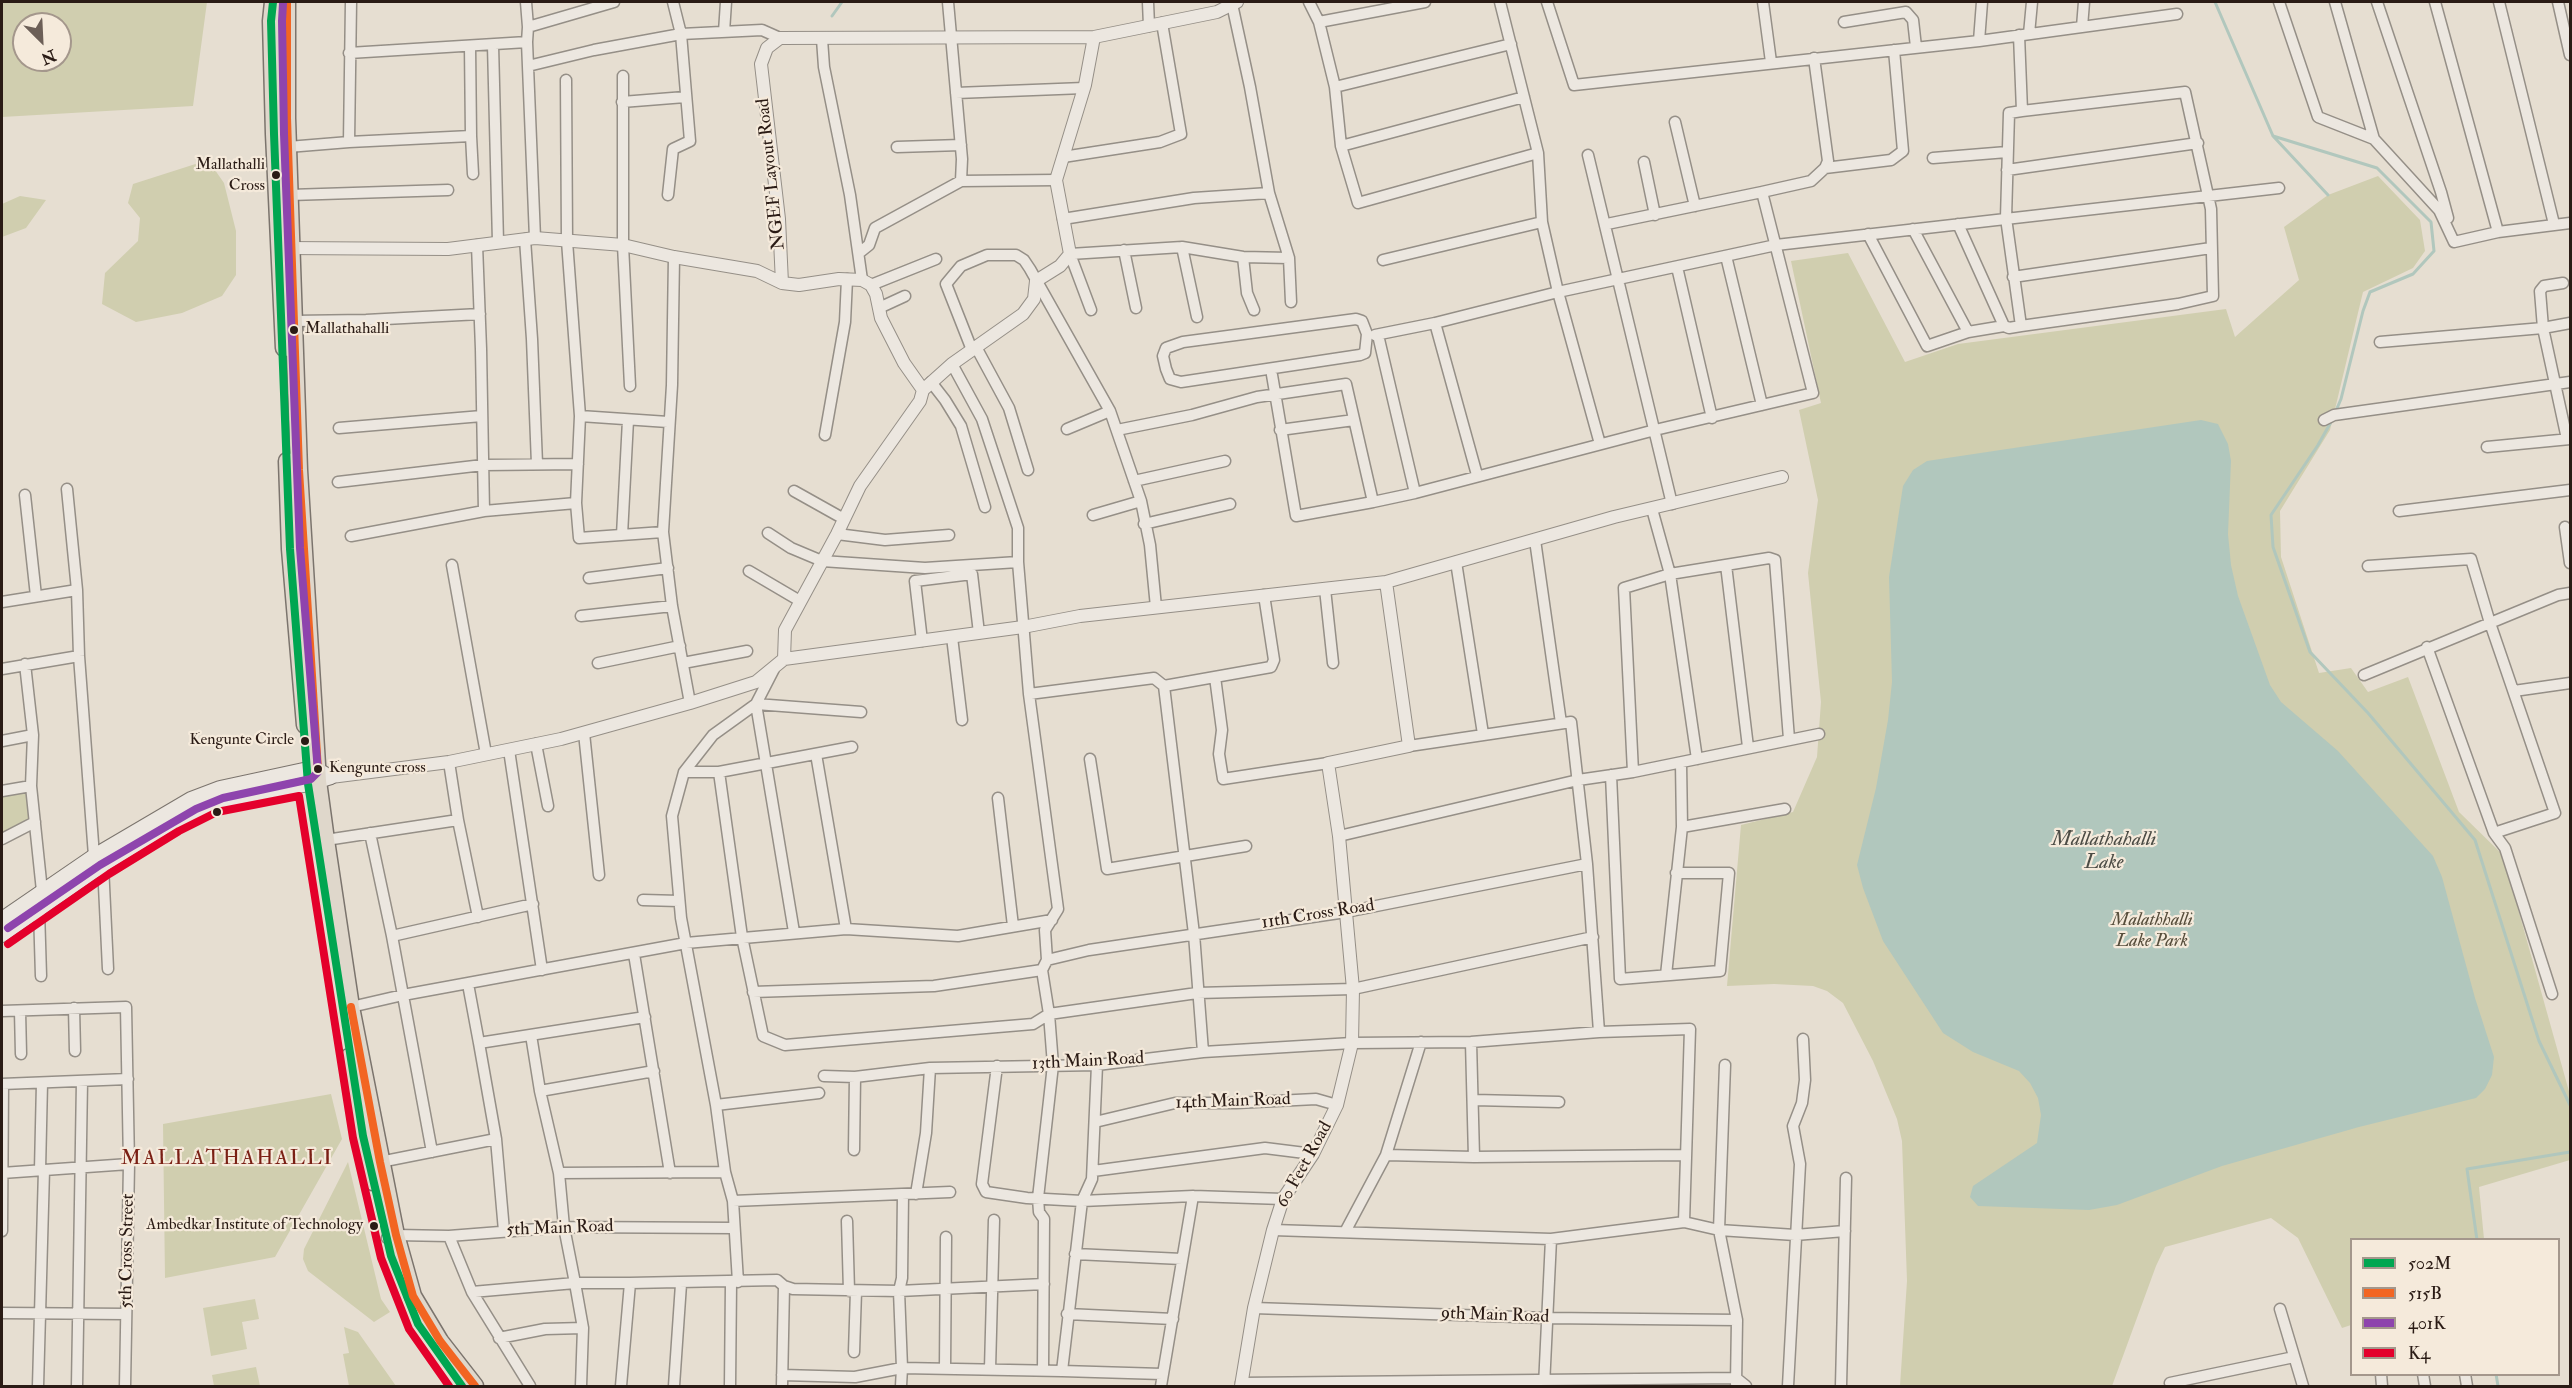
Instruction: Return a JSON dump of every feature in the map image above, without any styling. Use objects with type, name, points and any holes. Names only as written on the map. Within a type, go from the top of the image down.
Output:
[{"type":"main road","points":[[273,2],[271,21],[274,134],[294,321],[299,470],[317,776],[351,1007],[403,1288],[418,1324],[462,1386]]},
{"type":"main road","points":[[287,2],[285,42],[290,195],[286,248],[290,549],[363,1137],[392,1237],[413,1296],[440,1341],[475,1386]]},
{"type":"main road","points":[[2,919],[42,891],[214,802],[317,776]]},
{"type":"main road","points":[[2,935],[39,910],[99,861]]},
{"type":"street","points":[[349,142],[351,2]]},
{"type":"street","points":[[526,2],[532,339],[537,464]]},
{"type":"street","points":[[528,27],[614,2]]},
{"type":"street","points":[[668,195],[673,149],[690,141],[681,34],[673,2]]},
{"type":"street","points":[[724,32],[726,2]]},
{"type":"street","points":[[948,2],[961,145],[961,181]]},
{"type":"street","points":[[1148,2],[1149,26]]},
{"type":"street","points":[[1309,2],[1319,22],[1335,87],[1341,146],[1358,203],[1538,153]]},
{"type":"street","points":[[1319,22],[1425,2]]},
{"type":"street","points":[[1500,2],[1538,153],[1542,222],[1558,292],[1600,444]]},
{"type":"street","points":[[1547,2],[1574,85],[1979,41],[2177,14]]},
{"type":"street","points":[[1763,2],[1771,62]]},
{"type":"street","points":[[1979,41],[1982,2]]},
{"type":"street","points":[[2022,111],[2024,34],[2032,2]]},
{"type":"street","points":[[2082,27],[2084,2]]},
{"type":"street","points":[[2279,2],[2318,117],[2374,140],[2439,210],[2454,242]]},
{"type":"street","points":[[2334,2],[2374,140]]},
{"type":"street","points":[[2377,2],[2441,192],[2454,242]]},
{"type":"street","points":[[2435,2],[2498,232]]},
{"type":"street","points":[[2499,2],[2554,224]]},
{"type":"street","points":[[2558,2],[2571,55]]},
{"type":"street","points":[[528,66],[594,50],[681,34],[762,30],[780,38],[822,39],[1094,37],[1162,23],[1234,3],[1269,193],[1289,258],[1291,302]]},
{"type":"street","points":[[1844,22],[1906,12],[1913,20],[1916,47]]},
{"type":"street","points":[[1063,157],[1160,142],[1181,135],[1162,23]]},
{"type":"street","points":[[1091,310],[1070,254],[1056,180],[1084,88],[1094,37]]},
{"type":"street","name":"NGEF Layout Road","points":[[286,248],[448,249],[530,238],[622,244],[674,257],[757,271],[782,283],[779,219],[761,64],[767,48],[780,38]]},
{"type":"street","points":[[822,39],[825,67],[859,253],[867,282],[881,318],[904,363],[945,400],[961,426],[985,507]]},
{"type":"street","points":[[349,53],[527,42]]},
{"type":"street","points":[[1335,87],[1511,44]]},
{"type":"street","points":[[493,45],[498,242]]},
{"type":"street","points":[[470,46],[473,174]]},
{"type":"street","points":[[1825,168],[1891,160],[1903,152],[1894,50]]},
{"type":"street","points":[[1607,224],[1811,181],[1825,168],[1828,161],[1814,58]]},
{"type":"street","points":[[622,76],[622,244],[630,386]]},
{"type":"street","points":[[566,80],[567,241],[580,416],[576,503],[579,538],[663,532]]},
{"type":"street","points":[[956,93],[1084,88]]},
{"type":"street","points":[[1868,234],[1927,346],[1968,332],[2004,326],[2009,328],[2178,304],[2213,296],[2209,195],[2185,92],[2009,113],[2006,218],[2020,326]]},
{"type":"street","points":[[622,102],[685,97]]},
{"type":"street","points":[[1341,146],[1524,98]]},
{"type":"street","points":[[1675,122],[1695,206]]},
{"type":"street","points":[[288,147],[471,136]]},
{"type":"street","points":[[2007,171],[2198,143]]},
{"type":"street","points":[[897,147],[961,145]]},
{"type":"street","points":[[1933,158],[2007,152]]},
{"type":"street","points":[[1588,155],[1607,224],[1672,504]]},
{"type":"street","points":[[1644,162],[1654,214]]},
{"type":"street","points":[[859,253],[869,245],[875,228],[961,181],[1056,180]]},
{"type":"street","points":[[1373,335],[1435,323],[1558,292],[1776,245],[2279,188]]},
{"type":"street","points":[[290,195],[448,190]]},
{"type":"street","points":[[1272,375],[1296,516],[1415,493],[1655,430],[1814,393],[1762,192]]},
{"type":"street","points":[[1063,219],[1194,198],[1269,193]]},
{"type":"street","points":[[1383,260],[1542,222]]},
{"type":"street","points":[[2454,242],[2498,232],[2571,223]]},
{"type":"street","points":[[1958,224],[2004,326]]},
{"type":"street","points":[[1913,229],[1968,332]]},
{"type":"street","points":[[477,245],[484,511]]},
{"type":"street","points":[[1036,281],[1060,266],[1070,254],[1182,247],[1243,257],[1289,258]]},
{"type":"street","points":[[1182,247],[1197,317]]},
{"type":"street","points":[[2013,277],[2211,248]]},
{"type":"street","points":[[1124,250],[1137,308]]},
{"type":"street","points":[[1028,470],[1009,408],[974,349],[946,284],[961,266],[987,255],[1016,255],[1024,260],[1110,411],[1141,501],[1150,545],[1156,607]]},
{"type":"street","points":[[1726,256],[1762,405]]},
{"type":"street","points":[[674,257],[672,385],[663,532],[672,606],[690,703]]},
{"type":"street","points":[[1243,257],[1247,293],[1254,310]]},
{"type":"street","points":[[782,283],[799,285],[847,279],[867,282],[936,260]]},
{"type":"street","points":[[1677,267],[1712,418]]},
{"type":"street","points":[[825,435],[845,322],[847,279]]},
{"type":"street","points":[[730,1386],[734,1201],[724,1172],[716,1105],[680,901],[672,816],[684,772],[713,735],[756,704],[780,662],[785,630],[860,486],[920,401],[927,386],[952,364],[1023,314],[1034,299],[1036,281]]},
{"type":"street","points":[[2487,447],[2569,439],[2542,328],[2540,291],[2544,286],[2563,283]]},
{"type":"street","points":[[879,308],[905,296]]},
{"type":"street","points":[[294,321],[480,314]]},
{"type":"street","points":[[1373,335],[1365,353],[1360,356],[1180,382],[1170,379],[1163,356],[1166,348],[1183,342],[1356,319],[1362,321],[1373,335],[1415,493]]},
{"type":"street","points":[[1435,323],[1477,475]]},
{"type":"street","points":[[2380,342],[2542,328],[2571,323]]},
{"type":"street","points":[[952,364],[982,419],[1018,528],[1018,562],[1029,694],[1058,909],[1044,930],[1053,1065],[1038,1198],[1039,1212],[1044,1219],[1043,1370]]},
{"type":"street","points":[[2324,420],[2334,415],[2571,382]]},
{"type":"street","points":[[1117,430],[1276,394],[1346,384],[1372,502]]},
{"type":"street","points":[[1067,429],[1110,411]]},
{"type":"street","points":[[339,428],[482,416]]},
{"type":"street","points":[[580,416],[668,422]]},
{"type":"street","points":[[622,535],[628,420]]},
{"type":"street","points":[[1280,430],[1354,420]]},
{"type":"street","points":[[1134,481],[1225,461]]},
{"type":"street","points":[[338,482],[483,465],[578,464]]},
{"type":"street","points":[[317,776],[449,762],[584,733],[756,682],[780,662],[1023,627],[1080,616],[1386,582],[1652,508],[1782,477]]},
{"type":"street","points":[[67,489],[79,656],[108,969]]},
{"type":"street","points":[[2399,511],[2571,490]]},
{"type":"street","points":[[794,491],[844,519]]},
{"type":"street","points":[[25,495],[36,596]]},
{"type":"street","points":[[1093,515],[1141,501]]},
{"type":"street","points":[[351,536],[484,511],[576,503]]},
{"type":"street","points":[[1144,524],[1230,504]]},
{"type":"street","points":[[1652,508],[1670,574],[1697,759]]},
{"type":"street","points":[[2565,526],[2571,563]]},
{"type":"street","points":[[768,533],[791,548],[822,561],[926,568],[1018,562]]},
{"type":"street","points":[[837,534],[885,540],[949,535]]},
{"type":"street","points":[[1535,540],[1561,723]]},
{"type":"street","points":[[1632,772],[1624,588],[1670,574],[1770,558],[1775,560],[1789,739]]},
{"type":"street","points":[[2368,566],[2471,559],[2490,623],[2555,813],[2494,833]]},
{"type":"street","points":[[1456,562],[1483,734]]},
{"type":"street","points":[[1726,565],[1748,747]]},
{"type":"street","points":[[452,566],[486,754]]},
{"type":"street","points":[[589,578],[668,568]]},
{"type":"street","points":[[749,571],[800,601]]},
{"type":"street","points":[[922,641],[915,581],[972,574],[979,633]]},
{"type":"street","points":[[1386,582],[1409,746]]},
{"type":"street","points":[[1325,589],[1333,663]]},
{"type":"street","points":[[2,602],[76,590]]},
{"type":"street","points":[[2364,675],[2427,647],[2571,593]]},
{"type":"street","points":[[1164,686],[1271,667],[1274,664],[1264,595]]},
{"type":"street","points":[[581,616],[672,606]]},
{"type":"street","points":[[952,637],[962,720]]},
{"type":"street","points":[[598,663],[680,646]]},
{"type":"street","points":[[2427,647],[2494,833],[2505,849],[2552,994]]},
{"type":"street","points":[[683,663],[747,651]]},
{"type":"street","points":[[2,669],[79,656]]},
{"type":"street","points":[[25,664],[33,735],[31,786],[42,891]]},
{"type":"street","points":[[1215,677],[1222,730],[1219,754],[1222,779],[1328,763],[1409,746],[1571,722],[1587,864],[1599,1032]]},
{"type":"street","points":[[1029,694],[1154,678],[1164,686],[1194,934],[1203,1052]]},
{"type":"street","points":[[2514,691],[2571,683]]},
{"type":"street","points":[[756,704],[861,712]]},
{"type":"street","points":[[756,704],[794,932]]},
{"type":"street","points":[[584,733],[599,874]]},
{"type":"street","points":[[1339,836],[1578,780],[1681,763],[1748,747],[1819,734]]},
{"type":"street","points":[[2,741],[33,735]]},
{"type":"street","points":[[536,744],[548,806]]},
{"type":"street","points":[[684,772],[719,772],[852,747]]},
{"type":"street","points":[[508,750],[542,970]]},
{"type":"street","points":[[816,754],[846,929]]},
{"type":"street","points":[[1090,759],[1107,869],[1246,846]]},
{"type":"street","points":[[449,762],[458,820],[478,917]]},
{"type":"street","name":"60 Feet Road","points":[[1241,1385],[1254,1308],[1283,1199],[1313,1154],[1337,1106],[1352,1043],[1353,989],[1339,836],[1328,763]]},
{"type":"street","points":[[1665,975],[1682,827],[1681,763]]},
{"type":"street","points":[[719,772],[742,938],[763,1036],[785,1046],[1033,1024],[1049,1014],[1197,993],[1353,989],[1593,938]]},
{"type":"street","points":[[1611,775],[1620,979],[1720,971],[1729,873],[1676,873]]},
{"type":"street","points":[[2,791],[31,786]]},
{"type":"street","points":[[998,798],[1013,926]]},
{"type":"street","points":[[1682,827],[1785,808]]},
{"type":"street","points":[[326,840],[458,820]]},
{"type":"street","points":[[2,839],[35,822]]},
{"type":"street","points":[[370,833],[392,936],[432,1152]]},
{"type":"street","name":"11th Cross Road","points":[[753,992],[934,986],[1045,965],[1089,950],[1346,912],[1587,864]]},
{"type":"street","points":[[643,900],[680,901]]},
{"type":"street","points":[[392,936],[533,904]]},
{"type":"street","points":[[39,910],[41,976]]},
{"type":"street","points":[[351,1007],[403,995],[686,943],[846,929],[958,936],[1052,920]]},
{"type":"street","points":[[634,954],[670,1173]]},
{"type":"street","points":[[468,984],[496,1139],[504,1231]]},
{"type":"street","name":"5th Cross Street","points":[[74,1008],[126,1007],[129,1164],[125,1386]]},
{"type":"street","points":[[2,1011],[74,1008],[75,1051]]},
{"type":"street","points":[[20,1011],[21,1054]]},
{"type":"street","points":[[479,1043],[645,1017]]},
{"type":"street","name":"13th Main Road","points":[[824,1076],[855,1077],[930,1068],[1097,1065],[1203,1052],[1352,1043],[1471,1042],[1599,1032],[1690,1029],[1686,1155]]},
{"type":"street","points":[[531,1035],[540,1091],[559,1173],[564,1227],[583,1328],[581,1386]]},
{"type":"street","points":[[1788,1386],[1800,1164],[1793,1126],[1802,1103],[1805,1080],[1803,1039]]},
{"type":"street","points":[[1345,1232],[1386,1155],[1421,1042]]},
{"type":"street","points":[[1471,1042],[1474,1157]]},
{"type":"street","points":[[1062,1371],[1082,1201],[1092,1179],[1093,1171],[1097,1065]]},
{"type":"street","points":[[1725,1065],[1719,1230],[1737,1320],[1736,1382]]},
{"type":"street","points":[[997,1066],[983,1189],[992,1195],[1082,1201],[1192,1196],[1283,1199]]},
{"type":"street","points":[[916,1194],[926,1133],[930,1068]]},
{"type":"street","points":[[540,1091],[654,1071]]},
{"type":"street","points":[[854,1150],[855,1077]]},
{"type":"street","points":[[2,1231],[2,1084],[128,1079]]},
{"type":"street","points":[[77,1386],[82,1081]]},
{"type":"street","points":[[38,1386],[42,1083]]},
{"type":"street","points":[[716,1105],[819,1093]]},
{"type":"street","name":"14th Main Road","points":[[1095,1122],[1175,1103],[1316,1099],[1337,1106]]},
{"type":"street","points":[[1474,1100],[1559,1102]]},
{"type":"street","points":[[380,1162],[496,1139]]},
{"type":"street","points":[[1093,1171],[1265,1148],[1313,1154]]},
{"type":"street","points":[[1386,1155],[1474,1157],[1686,1155],[1684,1222]]},
{"type":"street","points":[[3,1173],[129,1164]]},
{"type":"street","points":[[559,1173],[724,1172]]},
{"type":"street","points":[[1841,1386],[1846,1178]]},
{"type":"street","points":[[734,1201],[950,1192]]},
{"type":"street","points":[[901,1386],[899,1291],[902,1267],[903,1194]]},
{"type":"street","points":[[1161,1386],[1192,1196]]},
{"type":"street","points":[[990,1369],[994,1220]]},
{"type":"street","points":[[848,1221],[854,1352]]},
{"type":"street","points":[[1273,1230],[1551,1239],[1684,1222],[1719,1230],[1795,1235],[1845,1231]]},
{"type":"street","name":"5th Main Road","points":[[392,1237],[449,1236],[564,1227],[734,1227]]},
{"type":"street","points":[[449,1236],[472,1292],[530,1386]]},
{"type":"street","points":[[945,1368],[946,1237]]},
{"type":"street","points":[[1544,1383],[1551,1239]]},
{"type":"street","points":[[1075,1254],[1182,1259]]},
{"type":"street","points":[[472,1292],[575,1283],[681,1284],[777,1280],[793,1289],[852,1291],[1044,1284]]},
{"type":"street","points":[[621,1386],[630,1284]]},
{"type":"street","points":[[674,1386],[681,1284]]},
{"type":"street","points":[[784,1286],[782,1381],[855,1377],[902,1368],[1162,1374]]},
{"type":"street","name":"9th Main Road","points":[[1254,1308],[1547,1318],[1737,1320]]},
{"type":"street","points":[[2280,1310],[2303,1386]]},
{"type":"street","points":[[2,1313],[126,1314]]},
{"type":"street","points":[[1067,1314],[1173,1319]]},
{"type":"street","points":[[499,1338],[545,1329],[583,1328]]},
{"type":"street","points":[[2170,1383],[2294,1357]]},
{"type":"street","points":[[1241,1385],[1736,1382],[1746,1386]]},
{"type":"green space","points":[[2,2],[207,2],[193,106],[2,117]]},
{"type":"green space","points":[[208,160],[224,183],[236,231],[236,275],[222,296],[182,313],[136,322],[102,304],[105,273],[138,241],[140,218],[128,203],[133,184]]},
{"type":"green space","name":"Malathhalli Lake Park","points":[[2378,176],[2420,220],[2425,251],[2413,268],[2363,292],[2330,430],[2280,511],[2281,557],[2319,673],[2351,668],[2368,692],[2408,677],[2459,812],[2503,855],[2570,1095],[2570,1160],[2479,1187],[2484,1238],[2350,1238],[2350,1325],[2342,1328],[2298,1238],[2271,1218],[2165,1247],[2112,1386],[1900,1386],[1907,1281],[1902,1141],[1897,1119],[1873,1061],[1843,1003],[1827,991],[1813,986],[1774,984],[1727,986],[1741,825],[1793,812],[1817,757],[1821,702],[1808,573],[1818,500],[1799,410],[1821,403],[1791,261],[1848,253],[1905,362],[1958,344],[2226,309],[2235,337],[2299,280],[2284,227],[2328,195]]},
{"type":"green space","points":[[20,196],[46,200],[26,228],[2,237],[2,204]]},
{"type":"green space","points":[[35,788],[36,817],[2,834],[2,795]]},
{"type":"green space","points":[[331,1094],[342,1139],[275,1257],[165,1278],[163,1124]]},
{"type":"green space","points":[[348,1162],[381,1299],[390,1312],[374,1322],[308,1271],[303,1259],[304,1249]]},
{"type":"green space","points":[[255,1299],[259,1319],[242,1322],[247,1349],[211,1356],[203,1308]]},
{"type":"green space","points":[[344,1327],[358,1332],[396,1386],[349,1386],[343,1354],[349,1353]]},
{"type":"green space","points":[[256,1367],[260,1386],[214,1386],[212,1375]]},
{"type":"water","name":"Mallathahalli Lake","points":[[2201,420],[2218,424],[2228,444],[2231,461],[2228,534],[2231,565],[2238,596],[2270,685],[2281,702],[2338,751],[2433,856],[2442,877],[2475,998],[2494,1057],[2492,1075],[2485,1089],[2476,1098],[2359,1127],[2222,1166],[2117,1205],[2089,1210],[1978,1206],[1970,1197],[1973,1186],[2037,1143],[2041,1115],[2038,1098],[2030,1083],[2019,1071],[1973,1052],[1943,1033],[1883,941],[1857,865],[1876,788],[1888,720],[1892,682],[1889,577],[1903,486],[1913,470],[1927,461]]},
{"type":"waterway","points":[[832,16],[842,2]]},
{"type":"waterway","points":[[2215,2],[2273,136],[2328,195]]},
{"type":"waterway","points":[[2273,136],[2377,168],[2431,222],[2434,251],[2413,274],[2370,292],[2341,399],[2335,413]]},
{"type":"waterway","points":[[2331,422],[2271,515],[2273,547],[2310,652],[2368,713],[2475,840],[2539,1041],[2570,1105]]},
{"type":"waterway","points":[[2477,1238],[2467,1169],[2570,1152]]},
{"type":"waterway","points":[[2496,1376],[2498,1386]]},
{"type":"transit line","name":"502M","points":[[273,2],[271,21],[274,134],[290,549],[308,784],[363,1136],[391,1256],[418,1324],[462,1386]]},
{"type":"transit line","name":"515B","points":[[287,2],[287,118],[299,470],[318,770]]},
{"type":"transit line","name":"401K","points":[[8,928],[100,865],[196,809],[223,798],[311,779],[318,772],[300,548],[284,134],[283,3]]},
{"type":"transit line","name":"K4","points":[[8,944],[109,874],[179,831],[217,812],[299,796],[353,1138],[381,1258],[409,1329],[449,1386]]},
{"type":"transit line","name":"515B","points":[[351,1007],[380,1162],[396,1235],[413,1296],[440,1341],[475,1386]]},
{"type":"place","name":"Mallathalli Cross","points":[[276,175]]},
{"type":"place","name":"Mallathahalli","points":[[294,330]]},
{"type":"place","name":"Kengunte Circle","points":[[305,741]]},
{"type":"place","name":"Kengunte cross","points":[[318,769]]},
{"type":"place","name":"Ambedkar Institute of Technology","points":[[374,1226]]},
{"type":"district","name":"MALLATHAHALLI","points":[[227,1159]]}]
